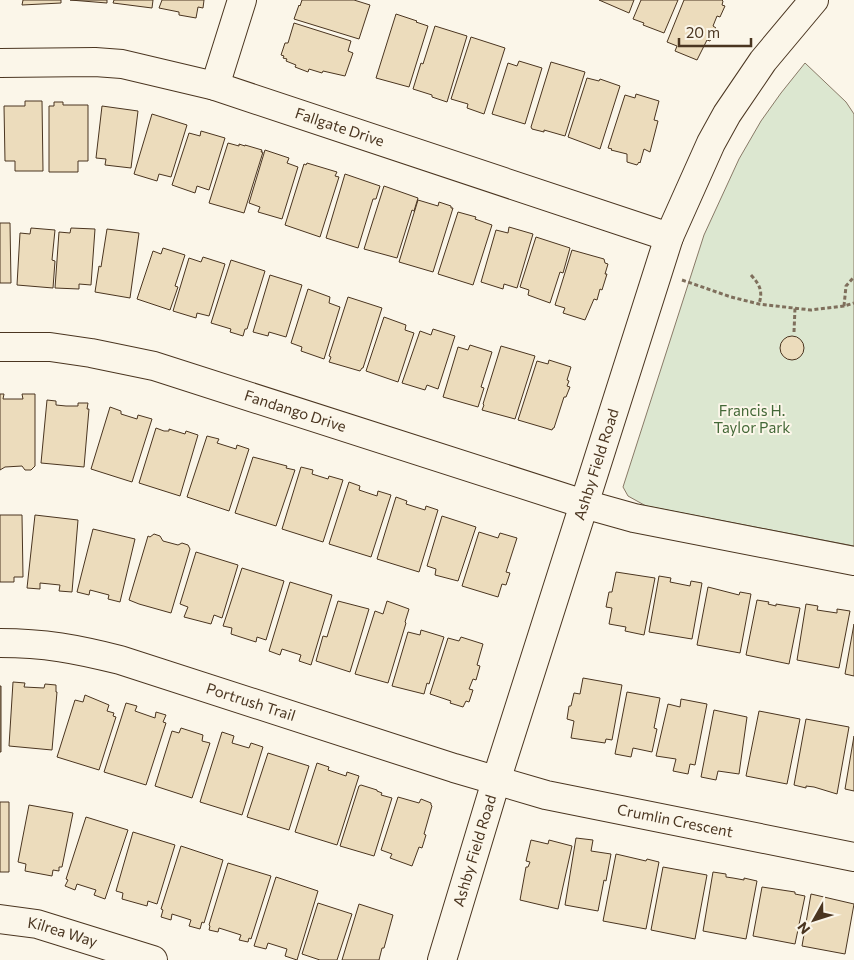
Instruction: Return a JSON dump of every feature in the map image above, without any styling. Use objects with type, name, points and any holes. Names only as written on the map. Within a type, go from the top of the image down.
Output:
[{"type":"street","points":[[215,86],[242,0]]},
{"type":"street","name":"Ashby Field Road","points":[[442,960],[496,781],[669,238],[711,143],[727,114],[763,61],[814,0]]},
{"type":"street","name":"Fallgate Drive","points":[[0,63],[95,62],[122,64],[215,86],[669,238]]},
{"type":"street","name":"Fandango Drive","points":[[0,347],[50,347],[154,366],[584,504]]},
{"type":"street","points":[[584,504],[634,518],[854,561]]},
{"type":"street","name":"Portrush Trail","points":[[0,643],[32,643],[58,646],[83,650],[120,660],[496,781]]},
{"type":"street","name":"Crumlin Crescent","points":[[496,781],[546,796],[854,857]]},
{"type":"street","name":"Kilrea Way","points":[[0,919],[37,924],[153,960]]},
{"type":"path","points":[[751,275],[761,288],[762,294],[759,304]]},
{"type":"path","points":[[844,306],[846,286],[854,277]]},
{"type":"path","points":[[681,279],[731,298],[759,304],[812,310],[854,303]]},
{"type":"path","points":[[794,332],[795,308]]},
{"type":"green space","name":"Francis H. Taylor Park","points":[[805,63],[846,102],[854,114],[854,546],[646,506],[628,496],[623,487],[704,235],[739,159],[761,121]]},
{"type":"building","points":[[23,0],[61,0],[61,3],[22,5]]},
{"type":"building","points":[[70,0],[107,0],[107,3]]},
{"type":"building","points":[[114,0],[153,0],[152,8],[113,3]]},
{"type":"building","points":[[162,0],[204,0],[203,8],[198,7],[196,18],[179,15],[179,12],[159,8]]},
{"type":"building","points":[[302,0],[354,0],[370,5],[359,39],[294,19]]},
{"type":"building","points":[[599,0],[634,0],[629,13]]},
{"type":"building","points":[[641,0],[678,0],[664,33],[633,19]]},
{"type":"building","points":[[684,0],[722,0],[722,5],[725,6],[720,17],[717,16],[713,26],[716,28],[710,41],[707,40],[697,60],[675,51],[677,46],[667,42]]},
{"type":"building","points":[[396,14],[428,26],[409,87],[376,78]]},
{"type":"building","points":[[294,23],[351,41],[348,51],[353,53],[345,76],[309,69],[308,72],[295,67],[296,65],[283,58],[284,56],[281,55],[285,43],[288,43]]},
{"type":"building","points":[[435,26],[467,36],[447,102],[413,89]]},
{"type":"building","points":[[471,37],[505,48],[484,114],[467,108],[468,104],[451,99]]},
{"type":"building","points":[[519,61],[542,68],[525,124],[492,114],[508,63],[517,66]]},
{"type":"building","points":[[551,62],[585,72],[565,136],[544,130],[544,132],[532,129],[531,127]]},
{"type":"building","points":[[587,78],[599,81],[600,79],[620,86],[600,149],[568,137]]},
{"type":"building","points":[[636,94],[659,101],[654,120],[658,121],[650,152],[644,149],[640,163],[637,165],[627,162],[627,154],[608,148],[625,95],[635,98]]},
{"type":"building","points":[[25,101],[42,101],[43,171],[15,171],[15,161],[5,161],[4,106],[25,106]]},
{"type":"building","points":[[54,102],[63,102],[63,105],[88,105],[88,161],[78,161],[78,172],[49,172],[49,106],[54,106]]},
{"type":"building","points":[[102,106],[138,111],[131,168],[105,165],[106,159],[96,158]]},
{"type":"building","points":[[152,114],[187,125],[171,177],[159,174],[157,181],[134,174]]},
{"type":"building","points":[[201,131],[225,138],[209,190],[197,186],[195,193],[172,185],[189,133],[200,136]]},
{"type":"building","points":[[228,143],[239,146],[239,144],[245,145],[262,150],[261,152],[263,152],[244,213],[209,203]]},
{"type":"building","points":[[265,150],[289,158],[287,163],[298,167],[282,219],[258,212],[260,207],[249,203]]},
{"type":"building","points":[[307,163],[337,172],[335,176],[339,177],[320,237],[285,225],[304,164],[306,165]]},
{"type":"building","points":[[345,174],[380,186],[376,199],[373,199],[358,248],[326,238]]},
{"type":"building","points":[[384,186],[418,198],[414,211],[412,210],[397,258],[364,249]]},
{"type":"building","points":[[418,200],[438,206],[439,202],[453,208],[433,272],[399,262]]},
{"type":"building","points":[[458,212],[476,217],[475,219],[492,225],[473,285],[438,274]]},
{"type":"building","points":[[0,223],[10,223],[11,283],[0,283]]},
{"type":"building","points":[[509,227],[533,234],[517,288],[504,284],[503,289],[481,282],[496,230],[508,233]]},
{"type":"building","points":[[31,228],[55,230],[52,260],[55,261],[53,288],[17,285],[20,233],[30,234]]},
{"type":"building","points":[[71,228],[95,229],[91,285],[79,284],[79,289],[55,288],[59,232],[70,233]]},
{"type":"building","points":[[107,229],[139,233],[130,298],[95,292]]},
{"type":"building","points":[[536,237],[570,248],[563,273],[560,272],[550,303],[528,295],[529,290],[520,287]]},
{"type":"building","points":[[163,248],[185,255],[175,286],[178,287],[170,310],[137,299],[153,251],[161,254]]},
{"type":"building","points":[[572,250],[604,259],[605,263],[608,264],[602,290],[600,289],[597,300],[594,299],[585,320],[563,313],[565,308],[555,305]]},
{"type":"building","points":[[203,257],[225,264],[209,316],[197,313],[196,318],[173,311],[189,258],[201,262]]},
{"type":"building","points":[[231,260],[265,271],[247,329],[245,329],[243,336],[230,332],[231,329],[211,323]]},
{"type":"building","points":[[270,275],[302,285],[286,337],[269,332],[268,336],[253,332]]},
{"type":"building","points":[[308,289],[330,297],[329,303],[340,307],[324,359],[301,351],[302,347],[291,343]]},
{"type":"building","points":[[348,297],[382,308],[363,368],[360,371],[329,362],[331,357],[329,356]]},
{"type":"building","points":[[384,317],[406,325],[405,330],[414,333],[398,382],[366,371]]},
{"type":"building","points":[[433,329],[455,336],[438,389],[427,385],[425,390],[402,383],[420,331],[431,335]]},
{"type":"building","points":[[792,336],[797,337],[803,343],[803,353],[797,359],[792,360],[787,359],[781,353],[780,348],[781,343],[787,337]]},
{"type":"building","points":[[470,345],[492,352],[481,387],[484,388],[478,407],[443,397],[458,347],[468,350]]},
{"type":"building","points":[[501,346],[535,356],[515,419],[482,410]]},
{"type":"building","points":[[549,360],[571,367],[567,380],[569,381],[567,386],[570,387],[566,397],[564,397],[552,430],[518,420],[537,361],[548,364]]},
{"type":"building","points":[[0,394],[4,394],[3,399],[23,399],[22,394],[35,394],[35,466],[31,470],[25,470],[22,466],[5,467],[0,470]]},
{"type":"building","points":[[47,400],[56,401],[56,405],[66,406],[78,406],[78,403],[88,403],[84,467],[41,463]]},
{"type":"building","points":[[110,407],[121,411],[121,414],[137,419],[138,415],[152,419],[132,482],[91,469]]},
{"type":"building","points":[[156,428],[164,431],[169,431],[169,429],[185,434],[186,431],[198,435],[180,496],[139,483]]},
{"type":"building","points":[[207,436],[219,439],[217,443],[236,449],[237,445],[249,449],[229,511],[187,497]]},
{"type":"building","points":[[253,457],[295,470],[276,526],[235,513]]},
{"type":"building","points":[[301,467],[313,470],[312,474],[328,479],[329,476],[343,480],[323,542],[282,529]]},
{"type":"building","points":[[349,482],[360,486],[359,490],[377,496],[378,491],[391,495],[371,557],[329,544]]},
{"type":"building","points":[[396,497],[407,501],[406,504],[425,510],[426,506],[438,510],[419,572],[377,559]]},
{"type":"building","points":[[0,515],[22,515],[23,577],[14,577],[14,582],[0,582]]},
{"type":"building","points":[[35,515],[78,520],[72,592],[59,591],[60,585],[40,583],[40,589],[27,588]]},
{"type":"building","points":[[442,516],[476,527],[458,581],[435,575],[436,569],[427,566]]},
{"type":"building","points":[[93,529],[135,539],[120,602],[108,599],[109,595],[90,590],[89,595],[77,592]]},
{"type":"building","points":[[479,532],[498,538],[500,533],[517,538],[506,572],[510,573],[506,585],[502,584],[498,597],[462,586]]},
{"type":"building","points":[[154,534],[160,536],[163,541],[178,545],[182,543],[188,545],[190,549],[171,613],[129,600],[148,536],[150,537]]},
{"type":"building","points":[[196,552],[238,565],[222,618],[214,615],[211,624],[184,617],[188,607],[180,604]]},
{"type":"building","points":[[242,568],[284,581],[266,640],[257,637],[256,642],[231,634],[232,628],[223,626]]},
{"type":"building","points":[[616,572],[655,578],[644,635],[625,631],[626,627],[609,624],[612,608],[606,607],[609,592],[612,592]]},
{"type":"building","points":[[659,576],[671,578],[670,582],[690,586],[691,581],[702,583],[692,639],[649,632]]},
{"type":"building","points":[[290,582],[332,595],[311,665],[299,661],[301,655],[282,649],[280,655],[269,651]]},
{"type":"building","points":[[708,587],[739,595],[740,592],[751,594],[740,653],[697,645]]},
{"type":"building","points":[[757,600],[769,602],[768,604],[776,606],[776,604],[800,608],[789,664],[746,655]]},
{"type":"building","points":[[338,601],[369,609],[350,672],[316,661],[323,636],[327,637]]},
{"type":"building","points":[[387,601],[409,609],[388,683],[355,674],[375,611],[383,614]]},
{"type":"building","points":[[806,604],[818,606],[817,610],[837,613],[837,609],[850,611],[839,668],[797,660]]},
{"type":"building","points":[[854,624],[854,676],[845,674]]},
{"type":"building","points":[[421,630],[444,637],[424,694],[392,686],[408,632],[420,635]]},
{"type":"building","points":[[461,637],[483,644],[477,665],[480,666],[476,680],[473,679],[469,689],[473,690],[469,702],[466,701],[463,707],[430,694],[448,638],[459,641]]},
{"type":"building","points":[[583,678],[622,685],[612,740],[606,739],[605,743],[571,738],[574,721],[567,719],[569,706],[571,706],[574,693],[580,694]]},
{"type":"building","points":[[13,682],[25,683],[24,687],[44,688],[45,684],[56,685],[52,750],[9,746]]},
{"type":"building","points":[[1,686],[1,752],[0,752]]},
{"type":"building","points":[[627,692],[660,698],[654,728],[657,729],[652,752],[633,748],[631,757],[615,754]]},
{"type":"building","points":[[85,695],[109,705],[107,711],[114,713],[113,716],[116,717],[99,770],[57,757],[75,700],[83,702]]},
{"type":"building","points":[[681,699],[707,704],[695,765],[690,764],[688,774],[673,771],[676,759],[656,756],[668,704],[680,707]]},
{"type":"building","points":[[126,703],[137,706],[135,711],[155,718],[156,712],[166,715],[163,722],[166,723],[146,785],[104,772]]},
{"type":"building","points":[[714,710],[747,717],[739,774],[718,771],[716,780],[701,777]]},
{"type":"building","points":[[759,711],[800,719],[787,784],[746,776]]},
{"type":"building","points":[[806,719],[849,727],[837,794],[814,787],[806,786],[806,788],[794,785]]},
{"type":"building","points":[[181,728],[203,735],[202,741],[210,743],[192,798],[155,786],[172,731],[179,733]]},
{"type":"building","points":[[222,732],[234,736],[232,743],[249,748],[251,743],[263,747],[242,815],[200,802]]},
{"type":"building","points":[[854,736],[854,791],[845,789]]},
{"type":"building","points":[[268,753],[309,766],[289,830],[247,817]]},
{"type":"building","points":[[317,763],[329,767],[328,770],[346,776],[347,772],[359,776],[337,845],[295,832]]},
{"type":"building","points":[[359,786],[377,790],[382,793],[381,795],[392,798],[374,856],[340,846]]},
{"type":"building","points":[[398,797],[419,803],[421,799],[431,803],[432,806],[422,848],[419,847],[412,866],[390,858],[392,854],[381,850]]},
{"type":"building","points":[[0,802],[9,802],[9,872],[0,872]]},
{"type":"building","points":[[29,805],[73,813],[62,867],[59,867],[59,871],[53,870],[52,876],[25,871],[26,864],[18,862]]},
{"type":"building","points":[[86,817],[128,830],[105,899],[94,895],[96,890],[77,884],[75,890],[65,886]]},
{"type":"building","points":[[133,832],[175,845],[157,904],[148,901],[147,906],[122,899],[123,893],[116,891]]},
{"type":"building","points":[[576,838],[593,840],[591,851],[611,854],[598,911],[565,905]]},
{"type":"building","points":[[531,840],[548,844],[549,840],[572,846],[558,909],[520,900],[526,867],[528,867],[530,862],[526,861]]},
{"type":"building","points":[[181,846],[223,860],[204,923],[202,922],[200,929],[189,926],[191,920],[172,914],[171,920],[161,917],[163,910],[161,909]]},
{"type":"building","points":[[616,854],[659,862],[646,929],[603,921]]},
{"type":"building","points":[[228,863],[271,876],[251,939],[249,938],[248,942],[239,940],[241,935],[219,928],[218,932],[209,930]]},
{"type":"building","points":[[663,867],[707,875],[695,939],[651,930]]},
{"type":"building","points":[[713,872],[726,874],[726,877],[757,881],[746,939],[703,931]]},
{"type":"building","points":[[276,877],[318,891],[297,960],[285,956],[287,949],[268,943],[266,949],[254,946]]},
{"type":"building","points":[[762,887],[795,892],[795,894],[805,896],[795,944],[753,936]]},
{"type":"building","points":[[811,894],[854,904],[845,954],[802,946]]},
{"type":"building","points":[[318,903],[352,914],[337,960],[320,960],[302,954]]},
{"type":"building","points":[[359,904],[393,915],[379,960],[342,960]]}]
